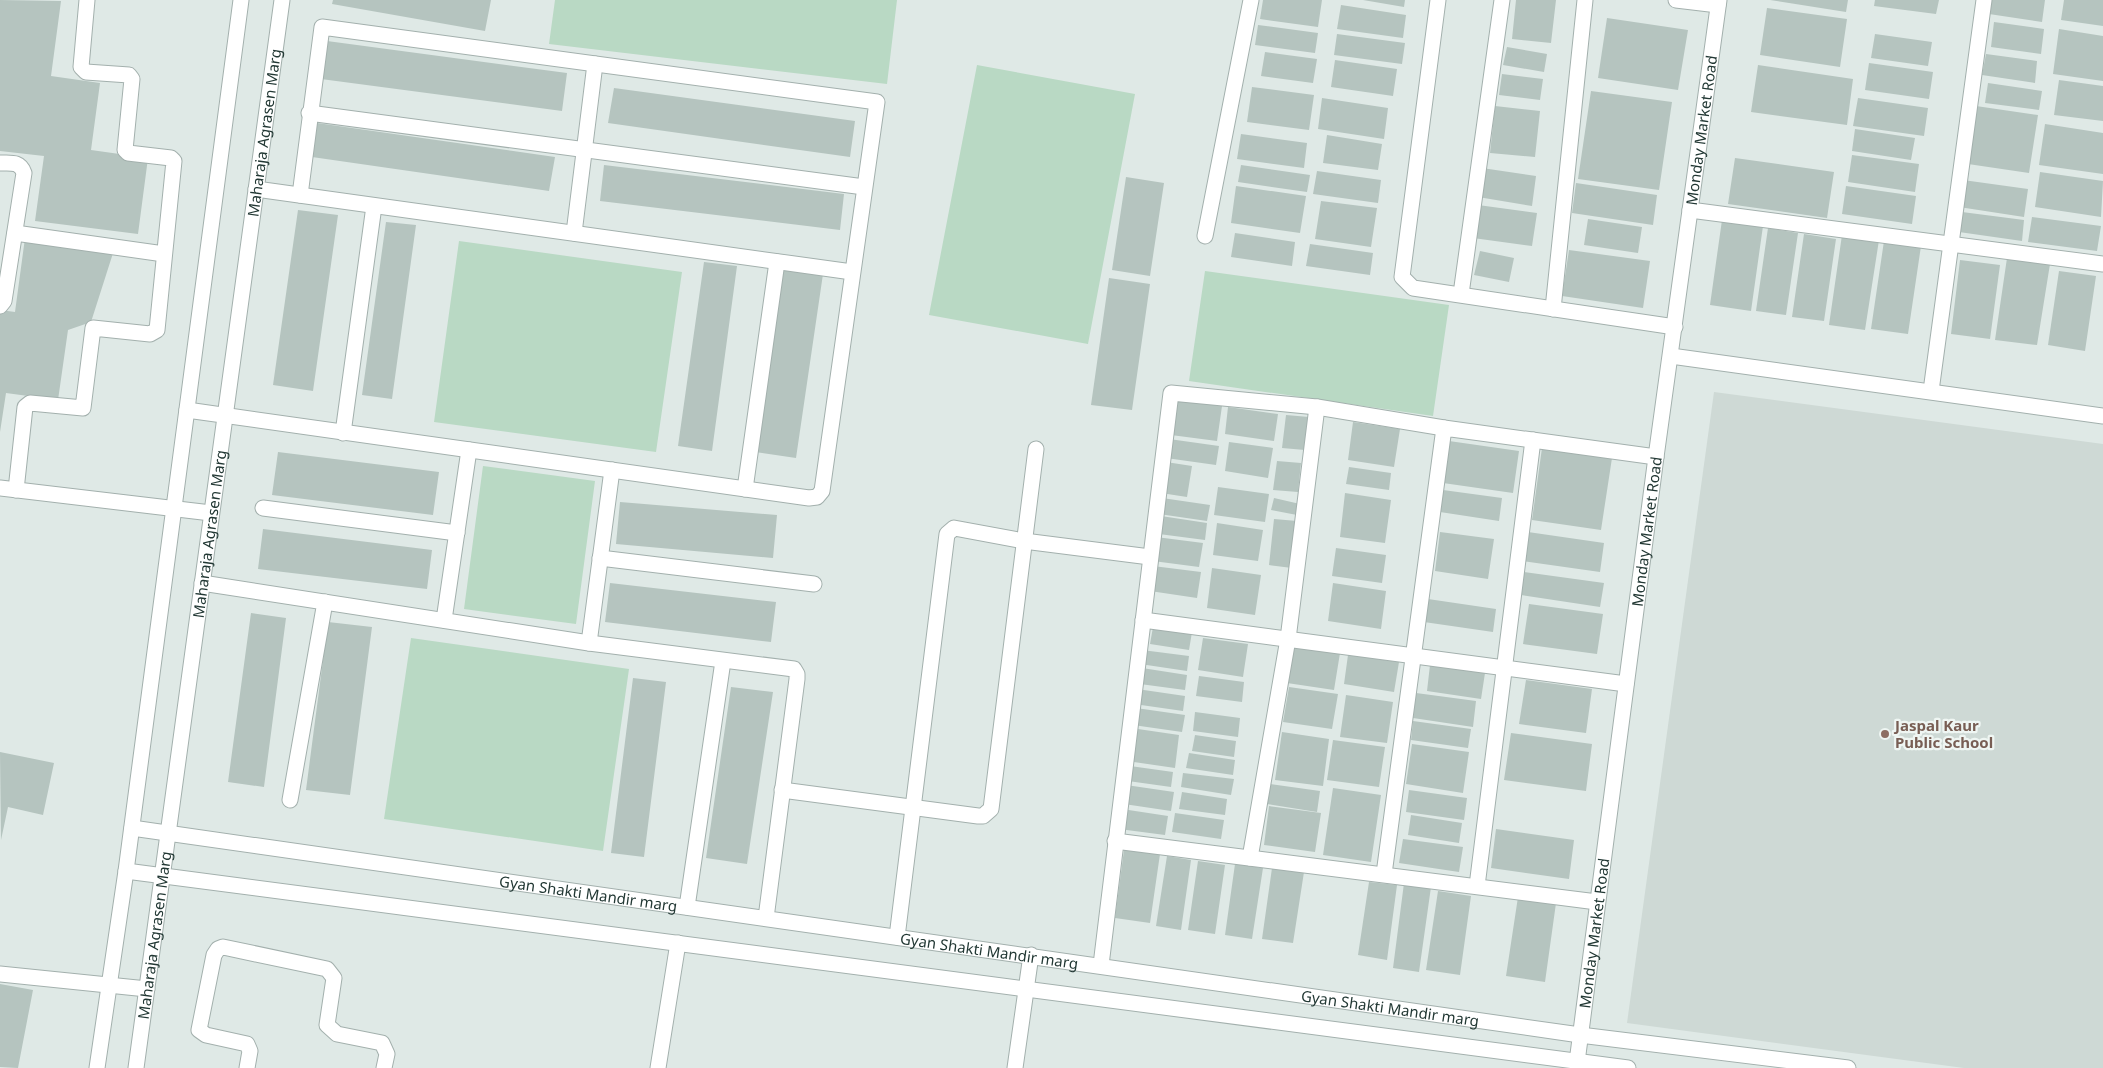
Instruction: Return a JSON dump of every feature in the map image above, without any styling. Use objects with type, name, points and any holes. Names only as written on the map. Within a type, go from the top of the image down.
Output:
[{"type":"street","points":[[16,490],[26,405],[30,402],[83,408],[93,328],[150,334],[155,332],[174,161],[171,158],[128,153],[125,150],[132,78],[129,76],[86,72],[81,67],[87,0]]},
{"type":"street","points":[[97,1068],[132,828],[241,0]]},
{"type":"street","name":"Maharaja Agrasen Marg","points":[[136,1068],[282,0]]},
{"type":"street","points":[[1205,236],[1251,0]]},
{"type":"street","points":[[1438,0],[1402,277],[1414,288],[1675,327]]},
{"type":"street","points":[[1460,294],[1502,0]]},
{"type":"street","points":[[1553,309],[1585,0]]},
{"type":"street","points":[[1676,0],[1718,2]]},
{"type":"street","points":[[1931,391],[1984,0]]},
{"type":"street","name":"Monday Market Road","points":[[1577,1062],[1718,2]]},
{"type":"street","points":[[187,410],[809,498],[817,497],[822,491],[877,102],[322,27],[309,114],[300,195]]},
{"type":"street","points":[[574,233],[595,64]]},
{"type":"street","points":[[309,114],[864,187]]},
{"type":"street","points":[[0,163],[17,164],[24,174],[4,301],[0,306]]},
{"type":"street","points":[[256,189],[852,272]]},
{"type":"street","points":[[343,433],[374,206]]},
{"type":"street","points":[[1690,210],[2103,264]]},
{"type":"street","points":[[15,233],[164,254]]},
{"type":"street","points":[[745,489],[777,262]]},
{"type":"street","points":[[1671,356],[2103,416]]},
{"type":"street","points":[[1101,965],[1171,393],[1317,407],[1444,428],[1656,457]]},
{"type":"street","points":[[1250,858],[1288,639],[1317,407]]},
{"type":"street","points":[[1384,874],[1444,428]]},
{"type":"street","points":[[1477,886],[1533,440]]},
{"type":"street","points":[[782,790],[978,816],[983,816],[991,809],[1036,449]]},
{"type":"street","points":[[444,620],[469,450]]},
{"type":"street","points":[[589,643],[612,470]]},
{"type":"street","points":[[0,488],[212,513]]},
{"type":"street","points":[[263,508],[456,533]]},
{"type":"street","points":[[897,936],[947,534],[954,528],[1024,540],[1150,557]]},
{"type":"street","points":[[600,558],[814,584]]},
{"type":"street","points":[[202,582],[589,643],[789,668],[798,674],[766,918]]},
{"type":"street","points":[[290,800],[325,602]]},
{"type":"street","points":[[1143,620],[1626,684]]},
{"type":"street","points":[[687,907],[723,661]]},
{"type":"street","name":"Gyan Shakti Mandir marg","points":[[132,828],[1101,965],[1580,1035],[1848,1068]]},
{"type":"street","points":[[1115,841],[1597,902]]},
{"type":"street","name":"Gyan Shakti Mandir marg","points":[[126,871],[1628,1068]]},
{"type":"street","points":[[658,1068],[678,943]]},
{"type":"street","points":[[247,1068],[250,1051],[247,1044],[206,1036],[199,1030],[215,951],[223,947],[327,969],[334,978],[327,1025],[337,1034],[382,1043],[387,1054],[384,1068]]},
{"type":"street","points":[[1015,1068],[1031,955]]},
{"type":"street","points":[[0,974],[147,989]]},
{"type":"shaded area","name":"Jaspal Kaur Public School","points":[[1714,392],[2103,444],[2103,1068],[1964,1068],[1627,1023]]},
{"type":"green space","points":[[555,0],[897,0],[887,84],[549,44]]},
{"type":"green space","points":[[977,65],[1135,94],[1088,344],[929,315]]},
{"type":"green space","points":[[459,241],[682,272],[656,452],[434,422]]},
{"type":"green space","points":[[1205,271],[1449,305],[1433,416],[1189,381]]},
{"type":"green space","points":[[483,466],[595,481],[576,624],[464,609]]},
{"type":"green space","points":[[411,638],[629,669],[603,851],[384,819]]},
{"type":"building","points":[[0,0],[61,1],[51,76],[100,83],[91,150],[148,158],[138,234],[35,221],[44,156],[0,151]]},
{"type":"building","points":[[333,0],[491,0],[485,31],[332,4]]},
{"type":"building","points":[[1263,0],[1322,0],[1318,27],[1260,19]]},
{"type":"building","points":[[1363,0],[1405,0],[1404,7]]},
{"type":"building","points":[[1516,0],[1556,0],[1551,43],[1512,39]]},
{"type":"building","points":[[1770,0],[1848,0],[1846,12]]},
{"type":"building","points":[[1875,0],[1939,0],[1936,14],[1874,6]]},
{"type":"building","points":[[1991,0],[2045,0],[2042,22],[1989,14]]},
{"type":"building","points":[[2064,0],[2103,0],[2103,26],[2061,20]]},
{"type":"building","points":[[1341,5],[1406,15],[1403,38],[1337,29]]},
{"type":"building","points":[[1767,8],[1847,19],[1840,67],[1760,55]]},
{"type":"building","points":[[1607,18],[1688,30],[1678,90],[1598,78]]},
{"type":"building","points":[[1994,22],[2044,29],[2041,54],[1991,47]]},
{"type":"building","points":[[1258,25],[1318,33],[1315,53],[1255,45]]},
{"type":"building","points":[[2059,29],[2103,36],[2103,81],[2053,74]]},
{"type":"building","points":[[1337,34],[1405,43],[1402,64],[1334,55]]},
{"type":"building","points":[[1875,34],[1932,42],[1928,66],[1871,58]]},
{"type":"building","points":[[327,41],[567,73],[562,111],[321,79]]},
{"type":"building","points":[[1507,47],[1547,54],[1544,72],[1503,65]]},
{"type":"building","points":[[1265,52],[1317,59],[1313,83],[1261,76]]},
{"type":"building","points":[[1986,54],[2037,61],[2035,83],[1982,75]]},
{"type":"building","points":[[1335,60],[1397,69],[1393,96],[1331,87]]},
{"type":"building","points":[[1869,63],[1933,72],[1929,99],[1865,90]]},
{"type":"building","points":[[1758,65],[1853,79],[1847,125],[1751,112]]},
{"type":"building","points":[[1502,74],[1543,79],[1540,100],[1499,95]]},
{"type":"building","points":[[2059,80],[2103,86],[2103,121],[2054,115]]},
{"type":"building","points":[[1988,83],[2042,91],[2039,110],[1985,103]]},
{"type":"building","points":[[1252,87],[1314,95],[1309,130],[1247,122]]},
{"type":"building","points":[[614,88],[855,121],[850,157],[608,123]]},
{"type":"building","points":[[1591,91],[1672,102],[1659,190],[1578,179]]},
{"type":"building","points":[[1322,98],[1388,108],[1384,139],[1318,129]]},
{"type":"building","points":[[1858,98],[1928,108],[1924,136],[1853,126]]},
{"type":"building","points":[[1495,106],[1540,111],[1535,157],[1490,153]]},
{"type":"building","points":[[1976,106],[2038,115],[2029,173],[1968,164]]},
{"type":"building","points":[[317,123],[555,157],[549,191],[312,157]]},
{"type":"building","points":[[2045,124],[2103,133],[2103,174],[2039,165]]},
{"type":"building","points":[[1855,129],[1915,138],[1911,160],[1852,151]]},
{"type":"building","points":[[1241,134],[1307,143],[1304,168],[1237,159]]},
{"type":"building","points":[[1327,135],[1382,144],[1378,170],[1323,163]]},
{"type":"building","points":[[1852,155],[1919,164],[1915,192],[1848,182]]},
{"type":"building","points":[[1735,158],[1834,172],[1827,218],[1728,204]]},
{"type":"building","points":[[604,165],[844,194],[840,230],[600,201]]},
{"type":"building","points":[[1241,165],[1310,175],[1307,192],[1238,182]]},
{"type":"building","points":[[1482,168],[1536,176],[1532,206],[1478,197]]},
{"type":"building","points":[[1317,171],[1381,180],[1378,203],[1313,194]]},
{"type":"building","points":[[2040,172],[2103,181],[2101,217],[2035,207]]},
{"type":"building","points":[[1126,177],[1164,183],[1150,276],[1112,270]]},
{"type":"building","points":[[1963,180],[2028,189],[2024,217],[1959,207]]},
{"type":"building","points":[[1576,183],[1657,195],[1653,225],[1572,213]]},
{"type":"building","points":[[1236,186],[1306,196],[1300,233],[1231,223]]},
{"type":"building","points":[[1846,186],[1916,196],[1912,224],[1842,214]]},
{"type":"building","points":[[1321,201],[1377,208],[1371,247],[1315,239]]},
{"type":"building","points":[[1478,205],[1537,213],[1532,246],[1473,238]]},
{"type":"building","points":[[298,210],[338,215],[313,391],[273,385]]},
{"type":"building","points":[[1962,212],[2024,220],[2022,241],[1959,232]]},
{"type":"building","points":[[2032,217],[2101,226],[2097,251],[2028,242]]},
{"type":"building","points":[[1588,219],[1642,227],[1638,253],[1584,245]]},
{"type":"building","points":[[1722,220],[1763,226],[1751,311],[1710,305]]},
{"type":"building","points":[[386,222],[416,225],[392,399],[362,395]]},
{"type":"building","points":[[1768,228],[1798,233],[1786,315],[1756,311]]},
{"type":"building","points":[[1235,233],[1295,242],[1292,266],[1231,257]]},
{"type":"building","points":[[1804,234],[1836,239],[1824,321],[1792,317]]},
{"type":"building","points":[[1842,235],[1879,240],[1865,330],[1829,325]]},
{"type":"building","points":[[25,238],[114,250],[91,322],[68,330],[58,400],[6,393],[0,432],[0,310],[15,312]]},
{"type":"building","points":[[1884,241],[1921,246],[1908,334],[1871,329]]},
{"type":"building","points":[[1310,244],[1373,253],[1370,275],[1306,266]]},
{"type":"building","points":[[1569,250],[1650,261],[1643,308],[1562,296]]},
{"type":"building","points":[[1480,251],[1514,258],[1509,282],[1474,275]]},
{"type":"building","points":[[2007,258],[2050,264],[2037,345],[1995,340]]},
{"type":"building","points":[[1960,260],[2000,265],[1990,339],[1951,334]]},
{"type":"building","points":[[704,262],[737,266],[712,451],[678,446]]},
{"type":"building","points":[[783,268],[823,274],[796,458],[755,452]]},
{"type":"building","points":[[2059,271],[2096,276],[2085,351],[2048,345]]},
{"type":"building","points":[[1109,278],[1150,284],[1132,410],[1091,405]]},
{"type":"building","points":[[1176,400],[1222,406],[1217,441],[1171,435]]},
{"type":"building","points":[[1228,407],[1278,414],[1274,441],[1225,434]]},
{"type":"building","points":[[1286,415],[1309,417],[1305,450],[1282,448]]},
{"type":"building","points":[[1353,422],[1400,429],[1394,467],[1348,460]]},
{"type":"building","points":[[1169,439],[1219,446],[1216,465],[1166,458]]},
{"type":"building","points":[[1449,441],[1519,451],[1513,493],[1443,483]]},
{"type":"building","points":[[1229,442],[1273,448],[1268,478],[1225,471]]},
{"type":"building","points":[[1542,448],[1612,458],[1601,530],[1532,520]]},
{"type":"building","points":[[278,452],[439,472],[433,515],[272,495]]},
{"type":"building","points":[[1277,461],[1301,463],[1298,492],[1273,490]]},
{"type":"building","points":[[1166,462],[1192,466],[1187,497],[1161,493]]},
{"type":"building","points":[[1349,467],[1391,473],[1389,490],[1346,484]]},
{"type":"building","points":[[1218,487],[1269,494],[1265,522],[1214,515]]},
{"type":"building","points":[[1443,490],[1502,498],[1499,521],[1440,512]]},
{"type":"building","points":[[1345,493],[1391,500],[1385,543],[1340,537]]},
{"type":"building","points":[[1162,498],[1210,505],[1207,521],[1159,514]]},
{"type":"building","points":[[1274,498],[1300,504],[1297,515],[1271,510]]},
{"type":"building","points":[[620,502],[777,515],[773,558],[616,544]]},
{"type":"building","points":[[1161,516],[1207,523],[1205,540],[1159,534]]},
{"type":"building","points":[[1274,519],[1297,521],[1292,568],[1269,565]]},
{"type":"building","points":[[1217,523],[1263,530],[1258,561],[1213,555]]},
{"type":"building","points":[[263,529],[432,550],[427,589],[258,569]]},
{"type":"building","points":[[1440,532],[1494,539],[1488,579],[1435,571]]},
{"type":"building","points":[[1528,532],[1604,543],[1600,572],[1523,561]]},
{"type":"building","points":[[1156,537],[1203,543],[1199,567],[1153,561]]},
{"type":"building","points":[[1336,548],[1386,555],[1382,583],[1332,576]]},
{"type":"building","points":[[1153,566],[1201,572],[1197,598],[1150,591]]},
{"type":"building","points":[[1212,568],[1261,575],[1255,615],[1207,608]]},
{"type":"building","points":[[1524,572],[1604,583],[1600,607],[1521,595]]},
{"type":"building","points":[[610,583],[776,602],[771,642],[605,622]]},
{"type":"building","points":[[1333,583],[1386,591],[1381,629],[1328,621]]},
{"type":"building","points":[[1428,599],[1496,609],[1493,632],[1424,622]]},
{"type":"building","points":[[1529,604],[1603,614],[1597,654],[1523,644]]},
{"type":"building","points":[[251,613],[286,618],[264,787],[228,782]]},
{"type":"building","points":[[328,622],[372,627],[350,795],[306,790]]},
{"type":"building","points":[[1153,627],[1192,632],[1189,650],[1150,644]]},
{"type":"building","points":[[1203,638],[1248,644],[1243,677],[1198,670]]},
{"type":"building","points":[[1292,646],[1340,653],[1334,690],[1287,683]]},
{"type":"building","points":[[1142,650],[1189,656],[1187,671],[1140,664]]},
{"type":"building","points":[[1348,655],[1399,662],[1394,692],[1344,684]]},
{"type":"building","points":[[1430,665],[1485,673],[1481,699],[1427,691]]},
{"type":"building","points":[[1142,668],[1187,675],[1185,690],[1140,684]]},
{"type":"building","points":[[1199,676],[1244,682],[1242,702],[1196,696]]},
{"type":"building","points":[[633,678],[666,682],[644,857],[611,853]]},
{"type":"building","points":[[1526,680],[1592,689],[1586,733],[1519,724]]},
{"type":"building","points":[[731,687],[773,692],[747,864],[706,858]]},
{"type":"building","points":[[1289,687],[1338,694],[1332,729],[1283,722]]},
{"type":"building","points":[[1137,689],[1185,696],[1183,711],[1134,704]]},
{"type":"building","points":[[1416,693],[1476,701],[1473,727],[1413,718]]},
{"type":"building","points":[[1346,695],[1393,702],[1387,743],[1340,737]]},
{"type":"building","points":[[1136,708],[1185,715],[1182,732],[1133,725]]},
{"type":"building","points":[[1195,712],[1240,718],[1238,737],[1193,731]]},
{"type":"building","points":[[1413,721],[1471,729],[1468,748],[1411,740]]},
{"type":"building","points":[[1131,728],[1179,735],[1175,768],[1127,761]]},
{"type":"building","points":[[1282,732],[1329,739],[1323,786],[1275,780]]},
{"type":"building","points":[[1511,733],[1592,744],[1586,791],[1504,780]]},
{"type":"building","points":[[1195,735],[1236,741],[1234,757],[1192,751]]},
{"type":"building","points":[[1333,740],[1385,747],[1379,787],[1327,780]]},
{"type":"building","points":[[1412,744],[1469,752],[1463,793],[1406,784]]},
{"type":"building","points":[[0,752],[54,763],[43,815],[8,807],[1,840]]},
{"type":"building","points":[[1189,753],[1235,760],[1233,775],[1186,768]]},
{"type":"building","points":[[1130,766],[1173,772],[1171,787],[1128,781]]},
{"type":"building","points":[[1183,773],[1234,779],[1231,795],[1181,787]]},
{"type":"building","points":[[1270,784],[1320,791],[1317,812],[1267,804]]},
{"type":"building","points":[[1126,785],[1174,792],[1171,811],[1124,804]]},
{"type":"building","points":[[1333,788],[1381,795],[1371,862],[1323,855]]},
{"type":"building","points":[[1409,790],[1467,798],[1464,820],[1406,812]]},
{"type":"building","points":[[1182,792],[1227,799],[1225,815],[1179,809]]},
{"type":"building","points":[[1269,806],[1321,813],[1315,852],[1264,845]]},
{"type":"building","points":[[1122,809],[1168,816],[1165,835],[1119,829]]},
{"type":"building","points":[[1175,813],[1224,820],[1221,839],[1172,832]]},
{"type":"building","points":[[1411,815],[1462,823],[1459,843],[1408,835]]},
{"type":"building","points":[[1496,829],[1574,840],[1569,879],[1491,868]]},
{"type":"building","points":[[1403,839],[1463,847],[1459,872],[1399,863]]},
{"type":"building","points":[[1124,850],[1160,854],[1150,923],[1115,918]]},
{"type":"building","points":[[1167,856],[1191,860],[1181,930],[1156,926]]},
{"type":"building","points":[[1198,861],[1225,865],[1215,934],[1188,930]]},
{"type":"building","points":[[1235,864],[1263,868],[1252,939],[1225,935]]},
{"type":"building","points":[[1272,868],[1304,872],[1293,943],[1262,939]]},
{"type":"building","points":[[1369,882],[1397,885],[1387,960],[1358,955]]},
{"type":"building","points":[[1404,883],[1431,887],[1419,972],[1393,968]]},
{"type":"building","points":[[1438,891],[1471,896],[1460,975],[1426,970]]},
{"type":"building","points":[[1518,897],[1556,903],[1545,982],[1506,976]]},
{"type":"building","points":[[0,984],[33,990],[18,1068],[0,1067]]},
{"type":"place","name":"Jaspal Kaur Public School","points":[[1885,734]]}]
